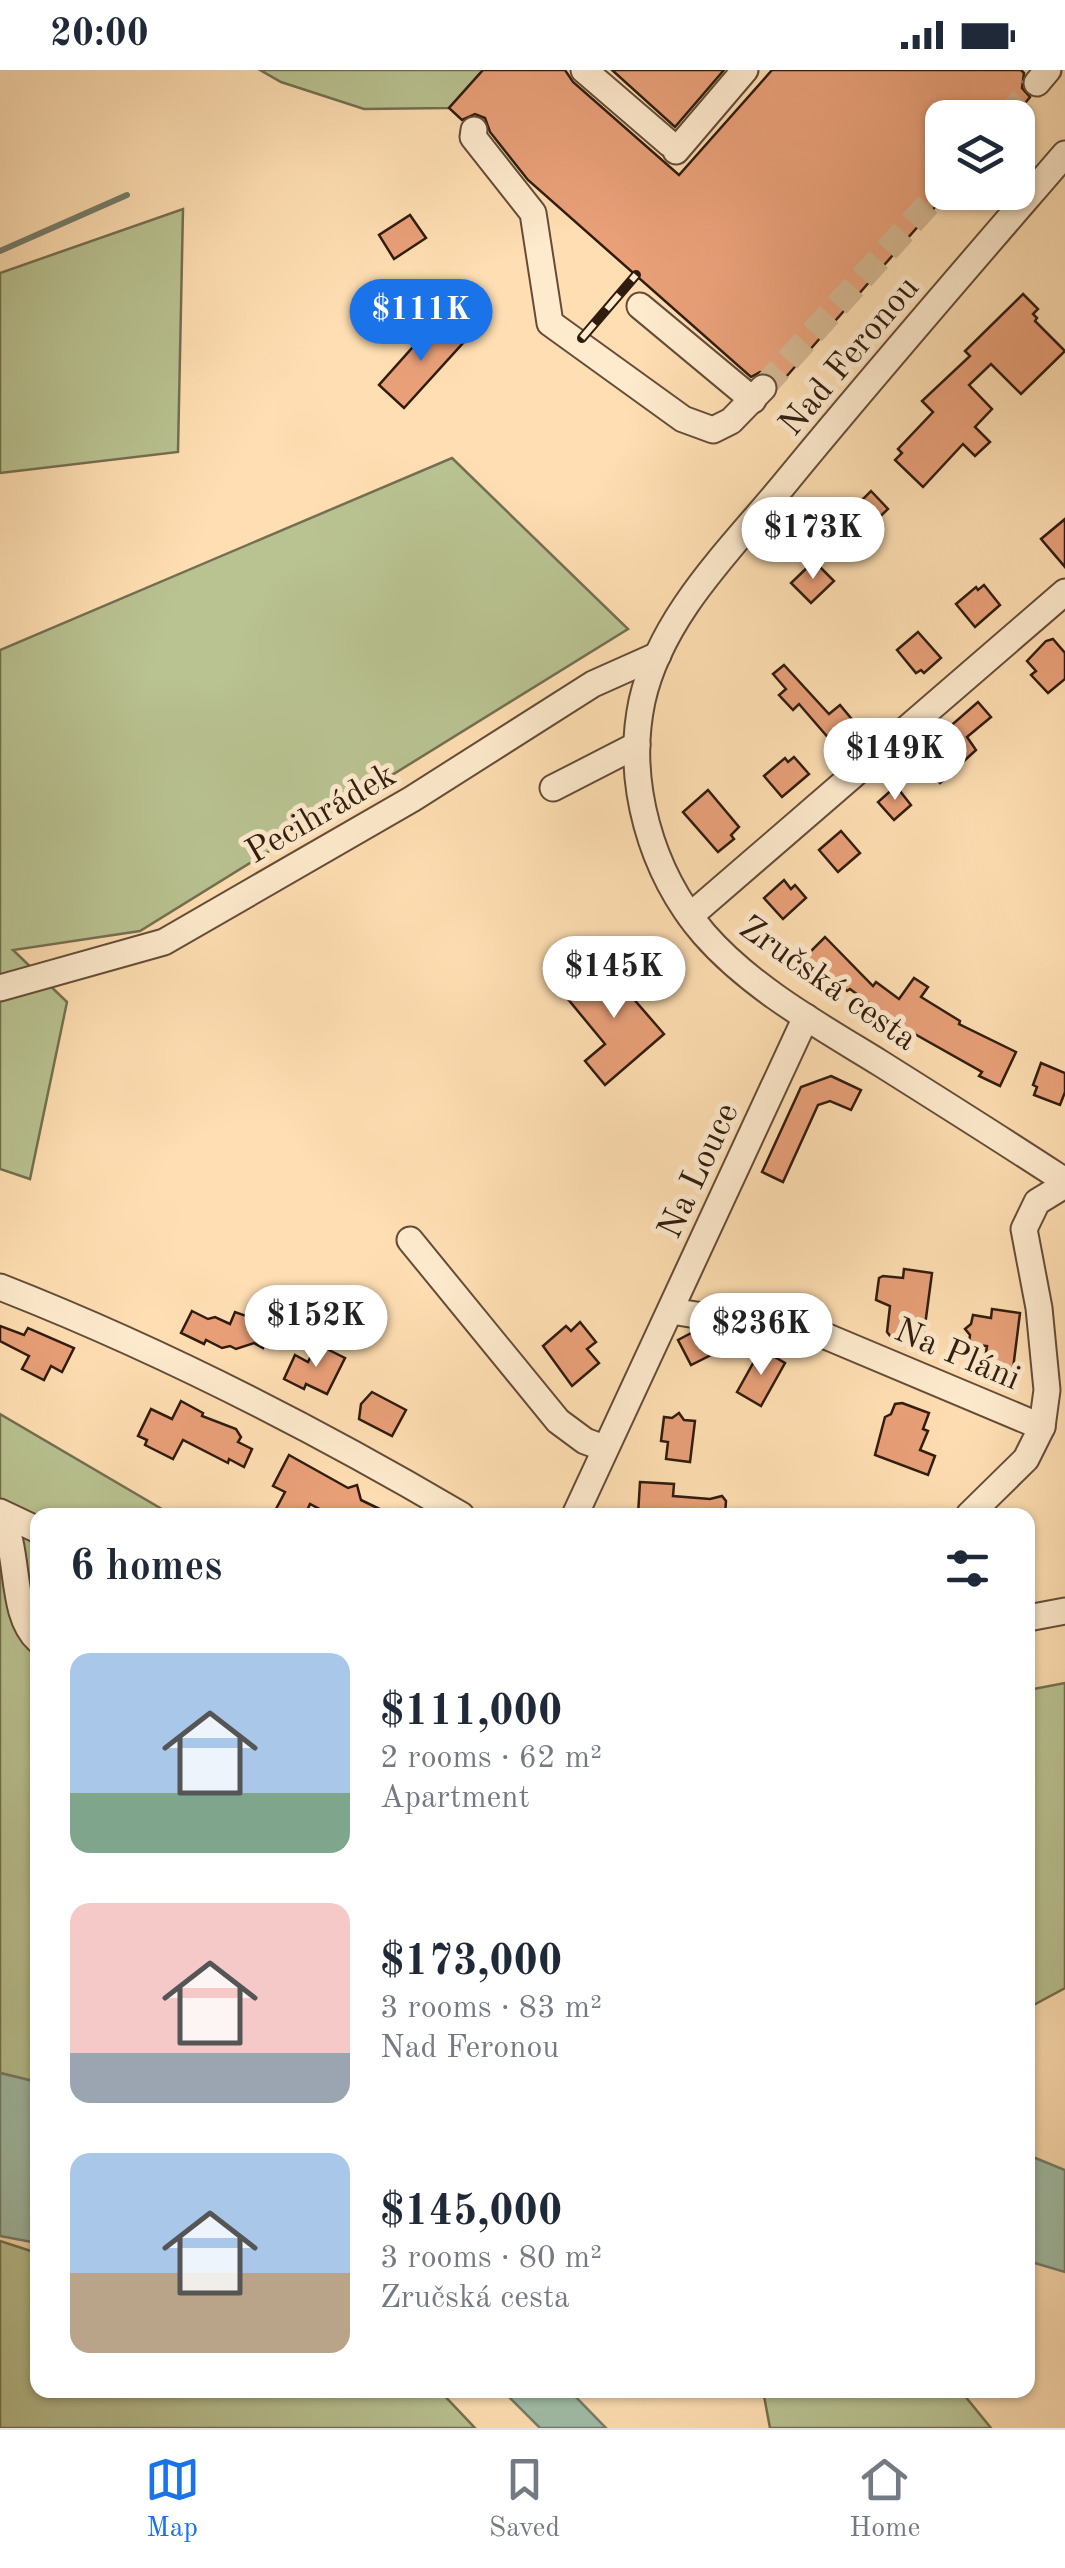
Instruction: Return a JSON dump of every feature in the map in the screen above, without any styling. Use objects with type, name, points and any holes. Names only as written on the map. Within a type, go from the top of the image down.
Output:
[{"type":"street","points":[[584,70],[673,148],[745,70]]},
{"type":"street","points":[[474,130],[473,137],[533,213],[550,324],[683,419],[712,430],[732,421],[758,394],[640,306]]},
{"type":"street","name":"Nad Feronou","points":[[658,655],[682,610],[854,399],[1065,154]]},
{"type":"street","points":[[690,916],[1061,602]]},
{"type":"street","name":"Zručská cesta","points":[[658,655],[642,700],[637,745],[640,795],[661,866],[690,916],[726,956],[806,1017],[1065,1183],[1037,1202],[1024,1229],[1039,1308],[1047,1390],[1042,1427]]},
{"type":"street","name":"Pecihrádek","points":[[3,982],[164,942],[412,799],[593,684],[658,655]]},
{"type":"street","points":[[554,788],[637,745]]},
{"type":"street","name":"Na Louce","points":[[578,1508],[806,1017]]},
{"type":"street","points":[[410,1240],[558,1422],[584,1441],[604,1448]]},
{"type":"street","points":[[0,1287],[222,1383],[348,1448],[450,1508]]},
{"type":"street","name":"Na Pláni","points":[[671,1311],[823,1335],[1042,1427]]},
{"type":"street","points":[[976,1508],[1026,1459],[1042,1427]]},
{"type":"street","points":[[0,1513],[30,1526]]},
{"type":"street","points":[[0,1513],[9,1530],[25,1624],[30,1630]]},
{"type":"street","points":[[1035,1617],[1065,1611]]},
{"type":"shaded area","points":[[260,70],[483,70],[449,108],[364,109],[281,82]]},
{"type":"shaded area","points":[[183,209],[178,452],[0,473],[0,273]]},
{"type":"shaded area","points":[[452,458],[628,629],[140,931],[13,950],[67,1002],[30,1179],[0,1169],[0,650]]},
{"type":"shaded area","points":[[0,1414],[160,1508],[30,1508],[30,2080],[0,2073]]},
{"type":"shaded area","points":[[1065,1683],[1065,1988],[1035,2004],[1035,1689]]},
{"type":"shaded area","points":[[0,2073],[30,2080],[30,2242],[0,2236]]},
{"type":"shaded area","points":[[1035,2158],[1065,2170],[1065,2272],[1035,2263]]},
{"type":"shaded area","points":[[0,2241],[30,2251],[30,2398],[447,2398],[475,2428],[0,2428]]},
{"type":"shaded area","points":[[510,2398],[577,2398],[606,2428],[540,2428]]},
{"type":"shaded area","points":[[764,2398],[967,2398],[991,2428],[770,2428]]},
{"type":"building","points":[[483,70],[565,70],[573,82],[679,175],[772,70],[1021,70],[1022,88],[1030,97],[925,100],[925,210],[932,210],[779,385],[768,373],[751,377],[528,180],[490,132],[485,118],[475,114],[462,120],[449,108]]},
{"type":"building","points":[[612,70],[724,70],[675,127]]},
{"type":"building","points":[[410,215],[426,238],[394,259],[379,235]]},
{"type":"building","points":[[1023,294],[1038,309],[1033,314],[1035,321],[1065,351],[1021,394],[991,364],[969,385],[992,409],[975,427],[990,442],[975,456],[963,444],[923,487],[895,460],[902,453],[898,449],[933,412],[922,401],[970,356],[965,351]]},
{"type":"building","points":[[437,320],[463,343],[404,408],[379,385]]},
{"type":"building","points":[[871,491],[888,509],[865,531],[848,514]]},
{"type":"building","points":[[1065,519],[1065,567],[1041,539]]},
{"type":"building","points":[[814,561],[834,581],[811,603],[791,583]]},
{"type":"building","points":[[984,585],[1000,605],[975,627],[956,604]]},
{"type":"building","points":[[918,632],[941,658],[924,673],[916,673],[897,650]]},
{"type":"building","points":[[1053,639],[1065,653],[1065,679],[1048,693],[1031,675],[1036,671],[1027,661]]},
{"type":"building","points":[[784,665],[829,714],[840,705],[860,729],[838,749],[799,704],[793,710],[779,695],[786,689],[773,674]]},
{"type":"building","points":[[978,702],[991,717],[967,737],[976,750],[940,783],[915,757]]},
{"type":"building","points":[[794,757],[809,774],[782,797],[764,776],[785,758],[788,762]]},
{"type":"building","points":[[896,786],[911,805],[894,820],[878,802]]},
{"type":"building","points":[[708,790],[739,827],[731,835],[734,839],[718,852],[683,812]]},
{"type":"building","points":[[841,831],[860,853],[838,872],[819,850]]},
{"type":"building","points":[[784,880],[791,889],[795,885],[806,898],[783,919],[764,898]]},
{"type":"building","points":[[825,937],[873,986],[876,982],[899,999],[914,978],[928,987],[921,997],[960,1021],[959,1024],[1016,1052],[1000,1086],[897,1024],[850,989],[847,991],[837,981],[834,984],[825,977],[805,957]]},
{"type":"building","points":[[611,959],[632,983],[625,989],[664,1034],[605,1085],[585,1061],[605,1044],[567,998]]},
{"type":"building","points":[[1041,1063],[1065,1073],[1060,1105],[1034,1095],[1037,1087],[1033,1085]]},
{"type":"building","points":[[831,1076],[861,1090],[851,1110],[830,1101],[818,1105],[783,1182],[762,1172],[801,1087]]},
{"type":"building","points":[[904,1269],[932,1273],[924,1333],[907,1331],[898,1338],[887,1332],[890,1306],[876,1300],[879,1278],[903,1278]]},
{"type":"building","points":[[992,1309],[1020,1313],[1013,1369],[998,1372],[994,1366],[984,1365],[987,1346],[969,1344],[970,1335],[965,1329],[973,1315],[991,1318]]},
{"type":"building","points":[[192,1311],[230,1324],[235,1312],[274,1326],[263,1348],[254,1343],[236,1349],[222,1348],[181,1333]]},
{"type":"building","points":[[580,1322],[596,1342],[587,1349],[599,1363],[572,1386],[543,1346],[566,1326],[571,1331]]},
{"type":"building","points":[[0,1326],[24,1335],[28,1328],[74,1348],[62,1372],[51,1366],[44,1380],[22,1369],[29,1356],[0,1341]]},
{"type":"building","points":[[695,1331],[702,1332],[713,1354],[691,1365],[678,1340]]},
{"type":"building","points":[[317,1344],[345,1358],[327,1394],[284,1379],[295,1355],[308,1362]]},
{"type":"building","points":[[761,1349],[785,1363],[761,1406],[737,1392]]},
{"type":"building","points":[[372,1392],[406,1410],[392,1436],[359,1419],[361,1404]]},
{"type":"building","points":[[181,1401],[203,1413],[202,1416],[236,1429],[241,1437],[238,1442],[252,1449],[244,1467],[183,1440],[173,1459],[145,1445],[147,1440],[138,1436],[151,1409],[172,1419]]},
{"type":"building","points":[[895,1404],[929,1413],[923,1429],[928,1431],[920,1450],[935,1456],[928,1475],[875,1455],[885,1417]]},
{"type":"building","points":[[679,1413],[684,1420],[695,1421],[690,1462],[666,1459],[668,1442],[661,1441],[664,1417],[672,1418]]},
{"type":"building","points":[[289,1455],[348,1488],[357,1485],[361,1500],[378,1508],[318,1508],[310,1504],[308,1508],[277,1508],[285,1492],[273,1486]]},
{"type":"building","points":[[640,1482],[674,1484],[673,1496],[722,1496],[726,1501],[726,1508],[638,1508]]},
{"type":"waterway","points":[[0,251],[127,195]]},
{"type":"tunnel","points":[[1022,100],[1037,83]]},
{"type":"tunnel","points":[[763,388],[925,208]]},
{"type":"railway","points":[[582,338],[636,275]]}]
